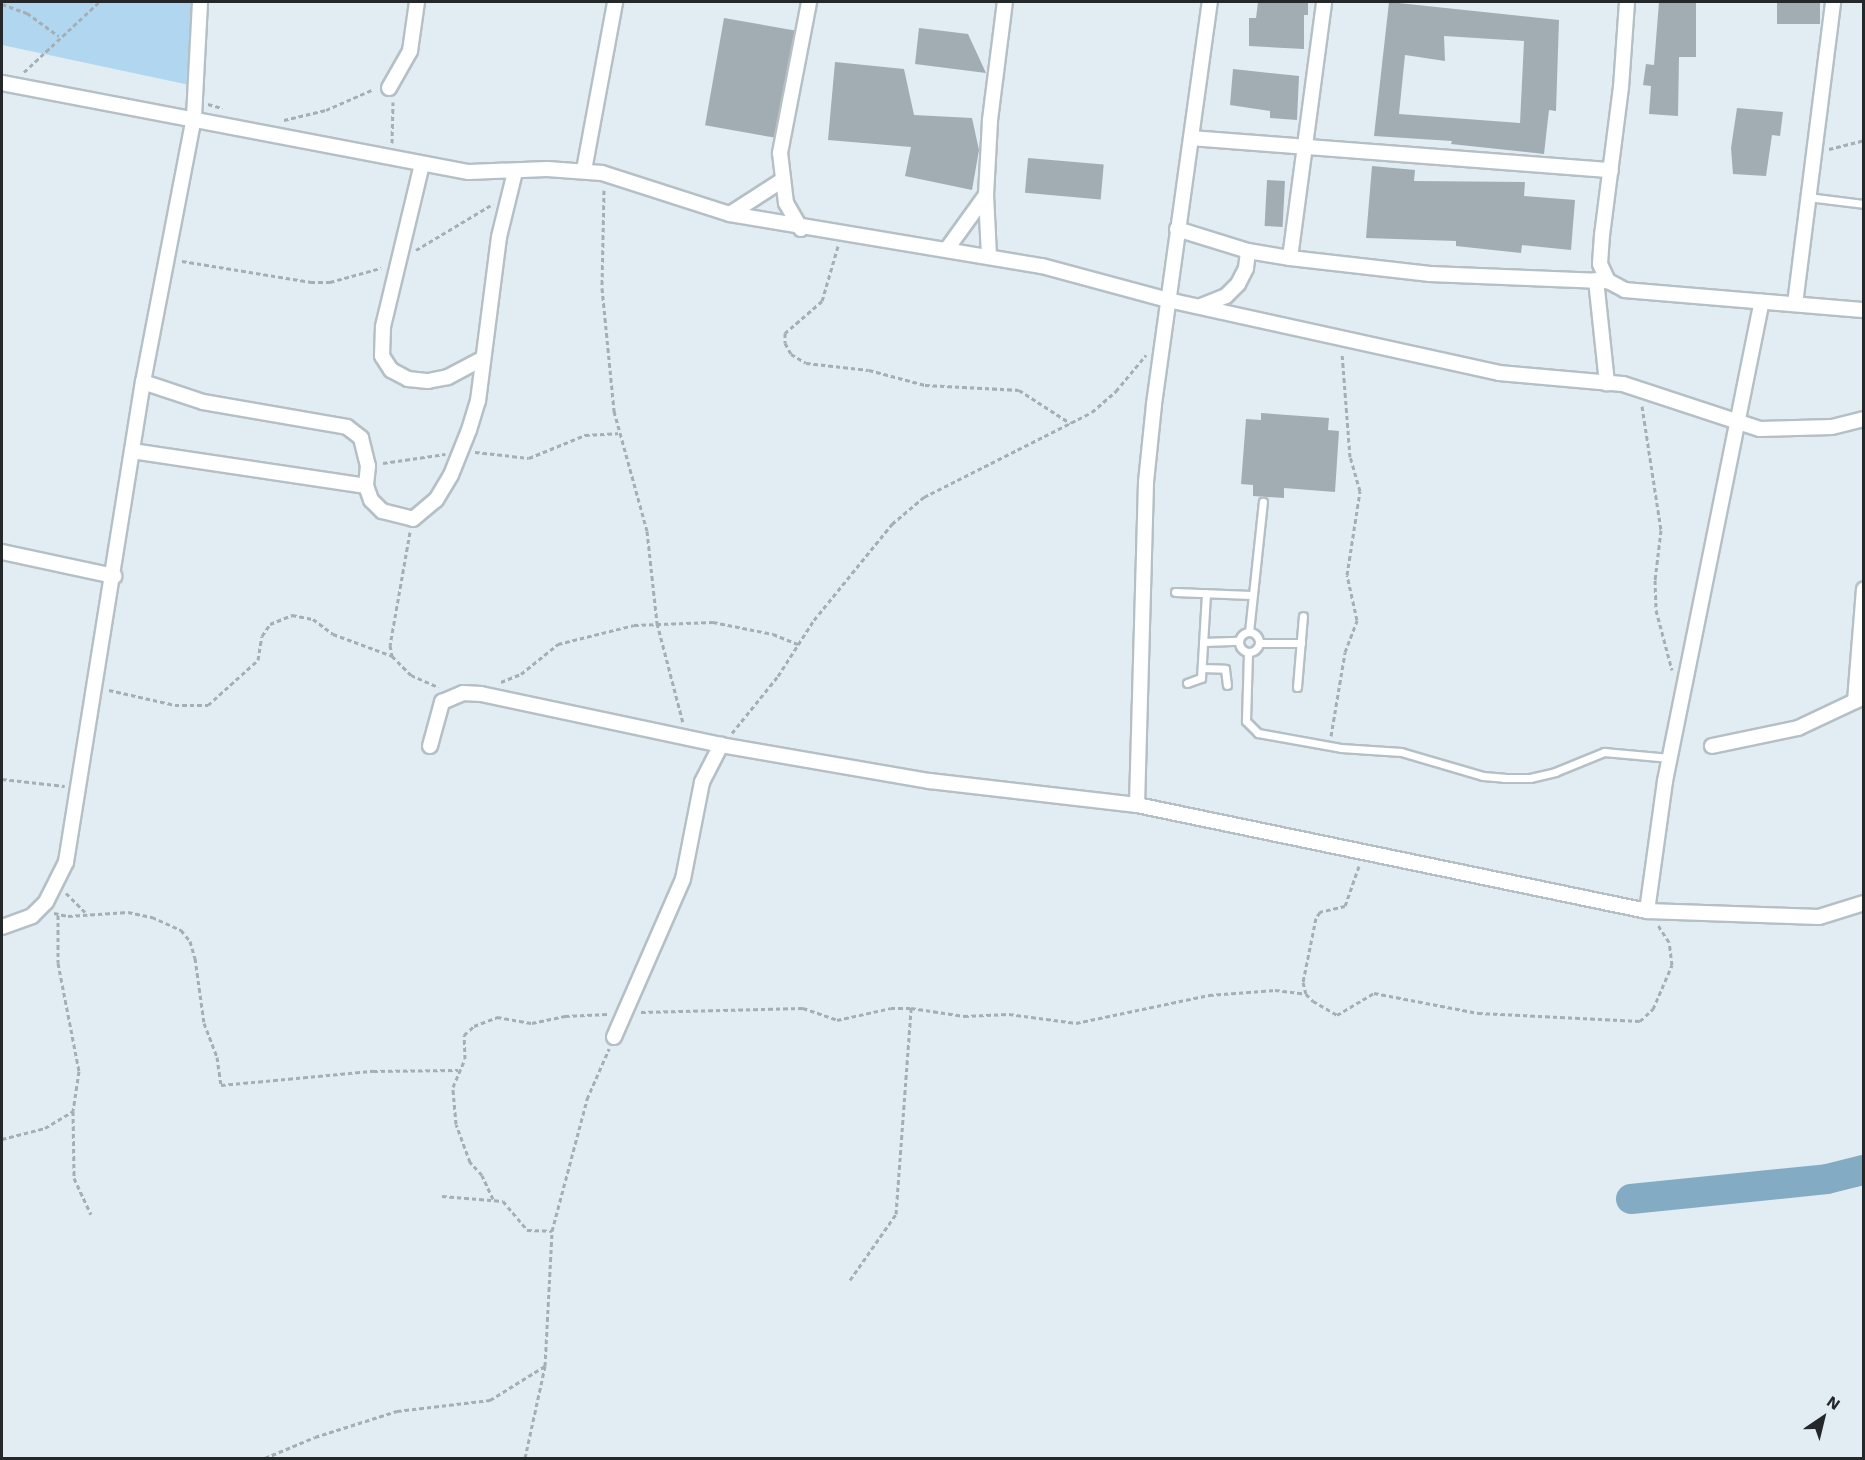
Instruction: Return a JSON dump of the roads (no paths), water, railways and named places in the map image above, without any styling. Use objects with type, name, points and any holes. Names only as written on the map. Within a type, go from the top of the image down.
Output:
[{"type":"street","points":[[2,927],[32,916],[46,902],[59,882],[66,862],[75,787],[114,576],[143,382],[194,117],[200,2]]},
{"type":"street","points":[[389,88],[410,51],[417,2]]},
{"type":"street","points":[[584,170],[615,2]]},
{"type":"street","points":[[801,229],[786,203],[781,181],[780,153],[809,2]]},
{"type":"street","points":[[989,256],[986,195],[990,120],[1005,2]]},
{"type":"street","points":[[1137,805],[1145,505],[1154,404],[1210,2]]},
{"type":"street","points":[[1290,258],[1324,2]]},
{"type":"street","points":[[1607,383],[1600,264],[1628,2]]},
{"type":"street","points":[[1795,304],[1812,152],[1833,2]]},
{"type":"street","points":[[8,84],[194,117],[469,172],[584,170],[602,173],[730,214],[801,229],[947,249],[1042,266],[1168,300],[1500,373],[1607,383],[1640,389],[1736,424],[1760,429],[1832,427],[1863,419]]},
{"type":"street","points":[[1191,138],[1303,149],[1611,170]]},
{"type":"street","points":[[422,164],[383,327],[382,356],[391,370],[408,379],[428,381],[448,377],[482,359]]},
{"type":"street","points":[[143,382],[203,402],[347,428],[361,438],[368,466],[366,486],[382,510],[413,519],[436,500],[461,453],[478,401],[499,237],[515,172]]},
{"type":"street","points":[[730,214],[781,181]]},
{"type":"street","points":[[947,249],[986,195]]},
{"type":"street","points":[[1177,229],[1248,251],[1290,258],[1431,274],[1602,280],[1625,290],[1863,310]]},
{"type":"street","points":[[1202,306],[1226,296],[1238,284],[1246,268],[1248,251]]},
{"type":"street","points":[[1647,910],[1670,758],[1762,302]]},
{"type":"street","points":[[132,451],[366,486]]},
{"type":"street","points":[[2,552],[114,576]]},
{"type":"street","points":[[1712,746],[1798,728],[1859,699],[1863,589]]},
{"type":"street","points":[[430,746],[442,702],[463,693],[481,694],[721,745],[930,781],[1137,805],[1647,910],[1819,917],[1863,903]]},
{"type":"street","points":[[614,1037],[683,879],[702,782],[721,745]]},
{"type":"lane","points":[[1807,197],[1863,204]]},
{"type":"lane","points":[[1203,642],[1239,641],[1249,632],[1251,595],[1263,502]]},
{"type":"lane","points":[[1175,592],[1251,595]]},
{"type":"lane","points":[[1186,683],[1200,680],[1206,593]]},
{"type":"lane","points":[[1298,687],[1303,616]]},
{"type":"lane","points":[[1249,632],[1260,643],[1301,643]]},
{"type":"lane","points":[[1239,641],[1248,653],[1245,708],[1250,729],[1329,747],[1415,755],[1474,774],[1504,778],[1530,778],[1555,772],[1604,752],[1670,758]]},
{"type":"lane","points":[[1248,653],[1258,648],[1260,643]]},
{"type":"lane","points":[[1202,668],[1225,669],[1227,685]]},
{"type":"waterway","points":[[1631,1199],[1827,1179],[1864,1170]]}]
